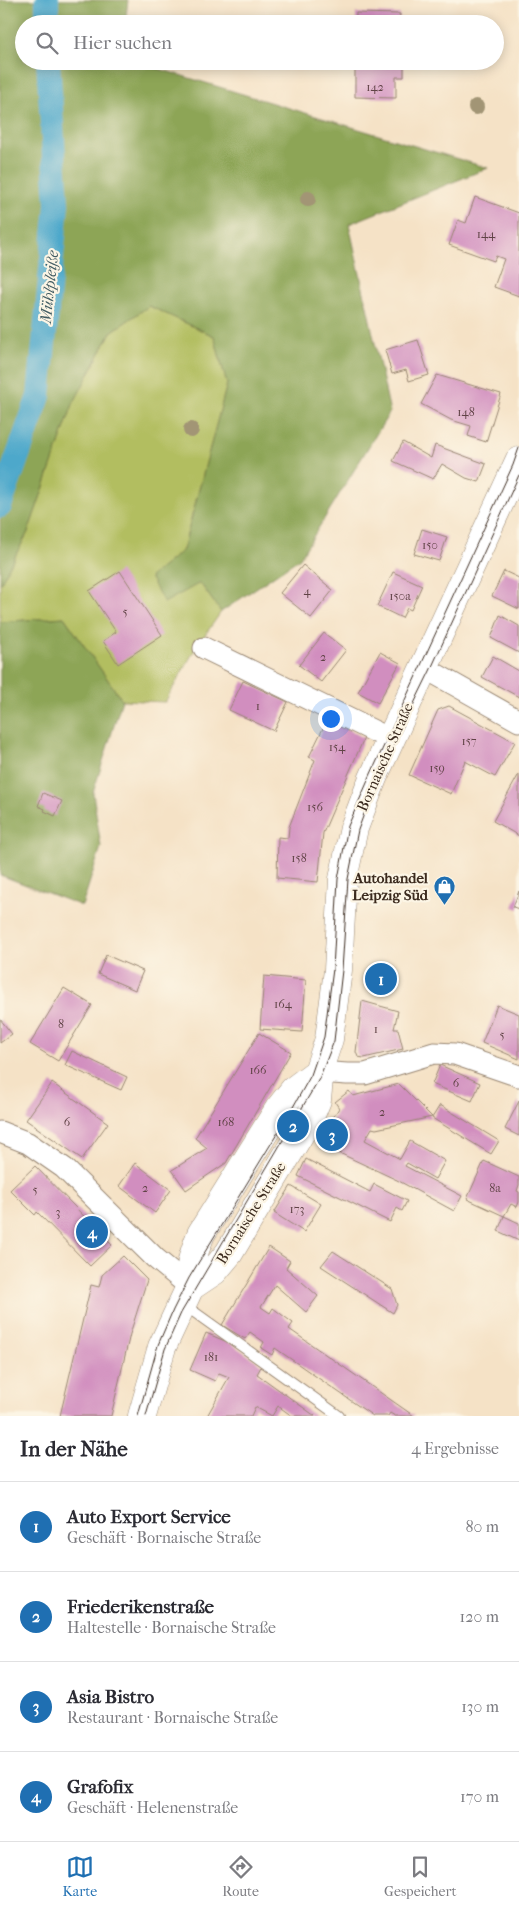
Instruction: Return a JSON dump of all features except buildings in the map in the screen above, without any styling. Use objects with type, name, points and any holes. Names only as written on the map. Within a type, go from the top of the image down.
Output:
[{"type":"main road","name":"Bornaische Straße","points":[[185,1295],[214,1271],[229,1253],[300,1133],[317,1100],[318,1072],[329,1039],[338,970],[343,879],[354,828],[373,778],[519,461]]},
{"type":"main road","points":[[142,1416],[162,1347],[185,1295]]},
{"type":"street","points":[[204,648],[392,740]]},
{"type":"street","points":[[425,668],[519,721]]},
{"type":"street","points":[[318,1072],[365,1074],[434,1054],[455,1054],[519,1076]]},
{"type":"street","points":[[0,1132],[28,1143],[64,1168],[155,1258],[185,1295]]},
{"type":"lane","points":[[185,1295],[338,1416]]},
{"type":"green space","points":[[0,0],[128,0],[126,15],[15,15],[15,70],[163,70],[488,168],[349,224],[390,412],[300,558],[221,612],[200,583],[164,603],[150,577],[183,550],[227,384],[214,336],[149,306],[111,332],[73,404],[28,532],[0,584]]},
{"type":"green space","points":[[149,306],[214,336],[227,384],[183,550],[150,578],[200,583],[221,612],[194,651],[165,702],[122,700],[64,617],[0,622],[0,584],[28,532],[73,404],[111,332]]},
{"type":"green space","points":[[64,617],[122,700],[93,793],[101,847],[82,906],[0,875],[0,622]]},
{"type":"waterway","name":"Mühlpleiße","points":[[47,0],[47,15]]},
{"type":"waterway","name":"Mühlpleiße","points":[[0,506],[39,396],[57,204],[49,70]]},
{"type":"tram line","points":[[138,1416],[158,1345],[189,1278],[311,1075],[324,1037],[333,969],[338,879],[348,826],[513,465],[519,448]]},
{"type":"tram line","points":[[146,1416],[165,1349],[181,1313],[319,1079],[334,1041],[342,970],[348,879],[358,830],[377,779],[430,671],[519,475]]},
{"type":"place","name":"Autohandel Leipzig Süd","points":[[444,906]]},
{"type":"place","name":"Auto Export Service","points":[[381,979]]},
{"type":"place","name":"Friederikenstraße","points":[[293,1126]]},
{"type":"place","name":"Asia Bistro","points":[[332,1135]]},
{"type":"place","name":"Grafofix","points":[[92,1232]]}]
